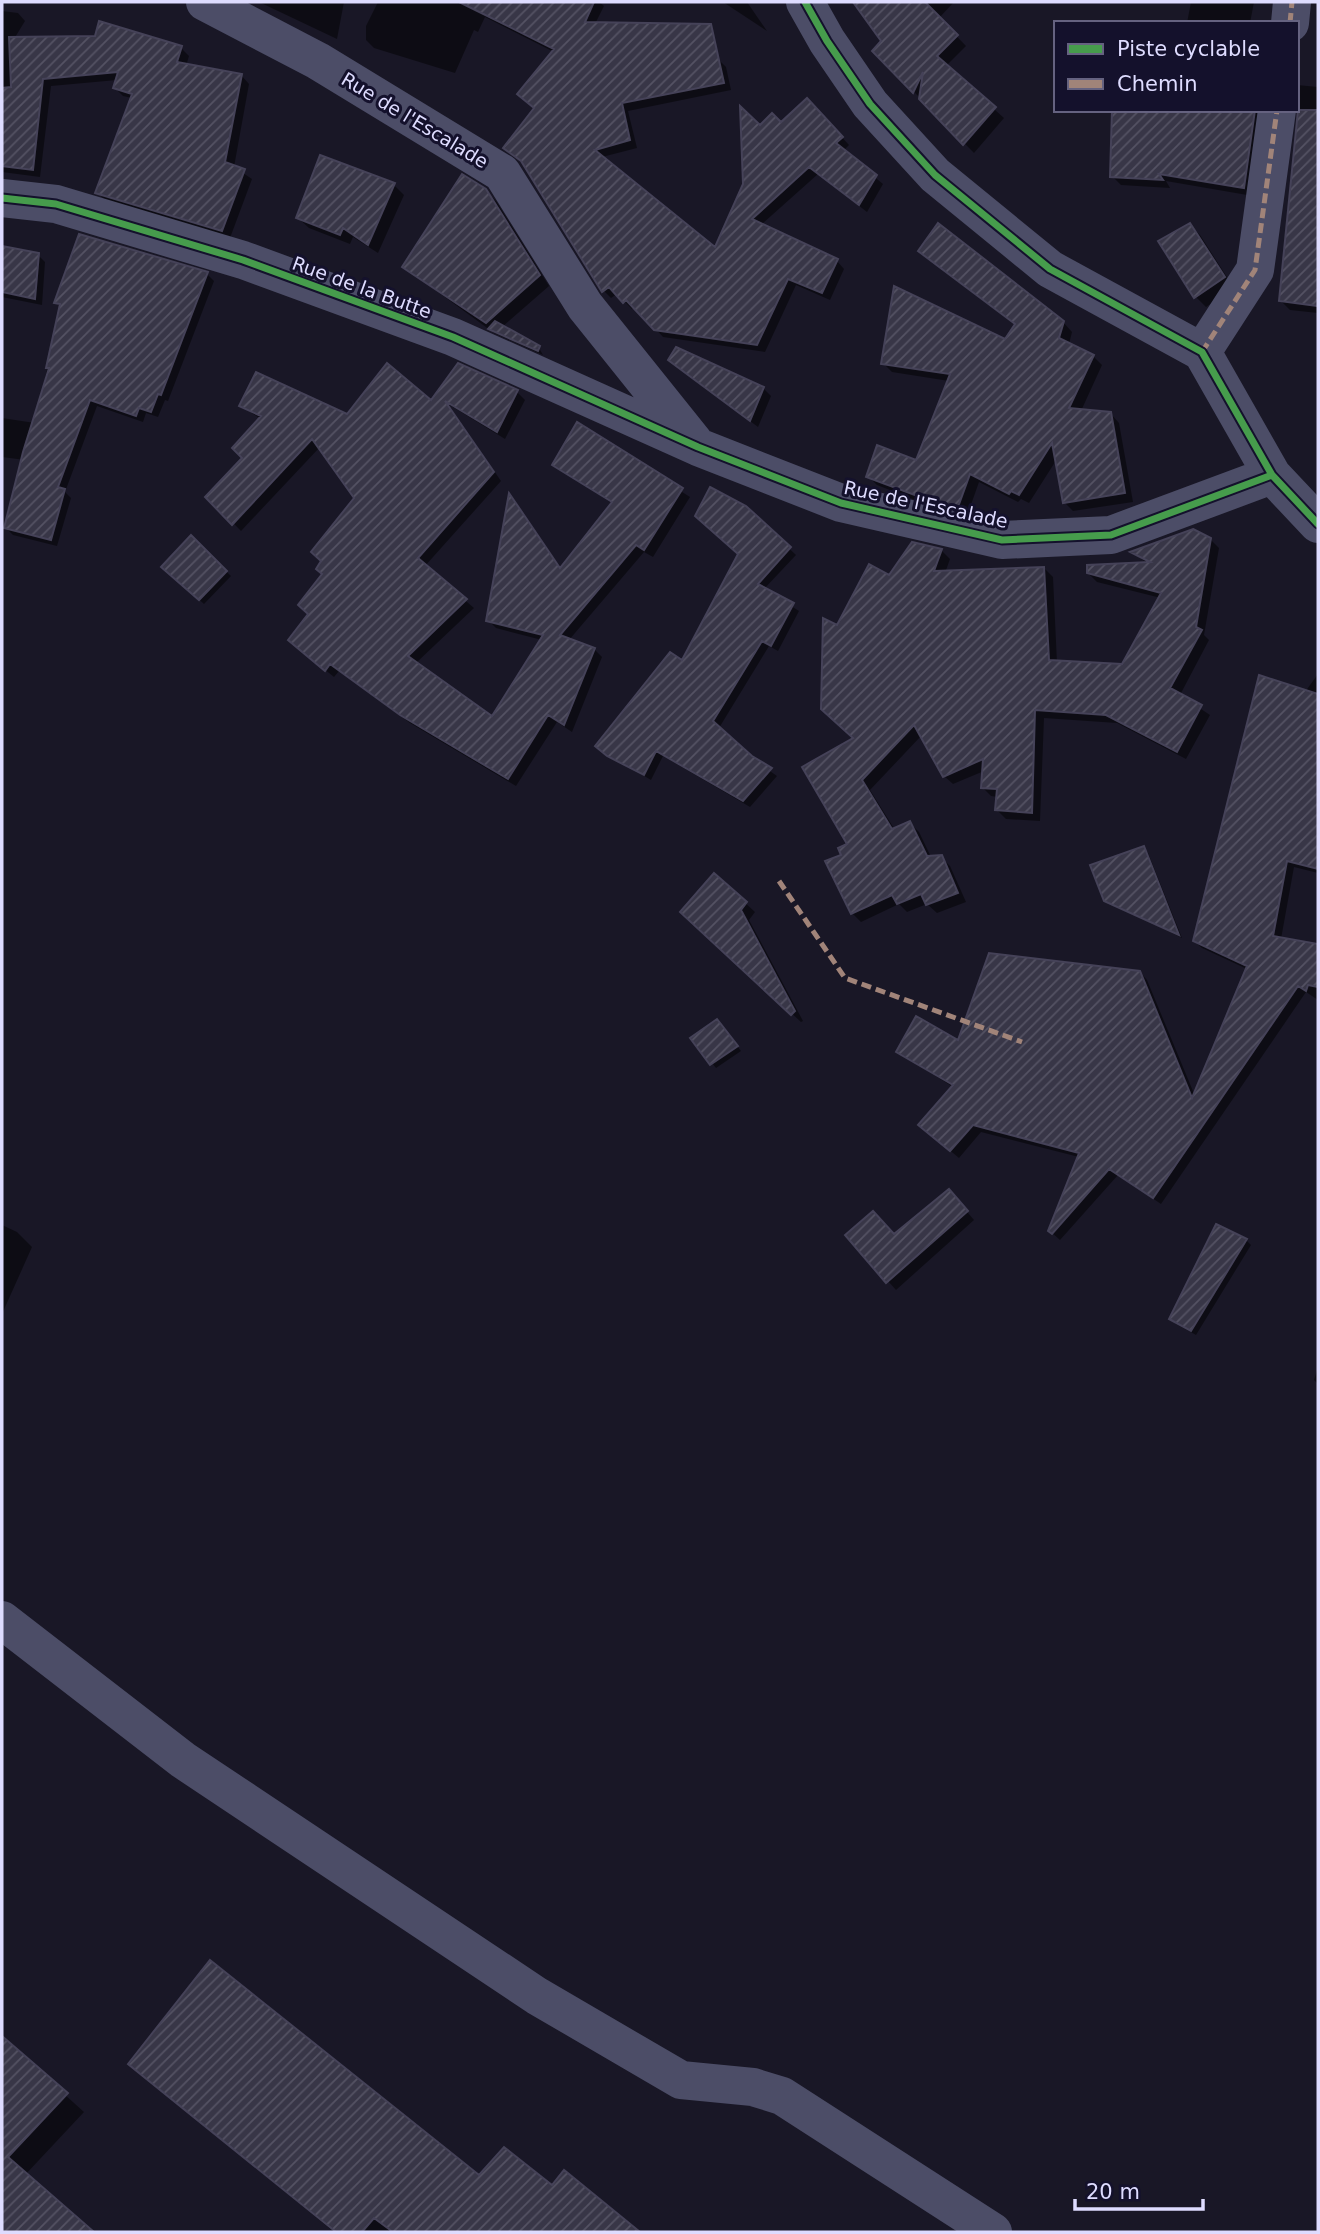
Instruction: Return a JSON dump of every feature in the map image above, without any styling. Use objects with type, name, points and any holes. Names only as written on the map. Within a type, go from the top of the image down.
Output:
[{"type":"street","name":"Rue de l'Escalade","points":[[205,2],[318,61],[502,173],[585,306],[698,447],[841,503],[1002,540],[1111,535],[1272,475]]},
{"type":"street","points":[[805,2],[827,41],[870,104],[935,175],[1051,269],[1202,352],[1272,475],[1318,524]]},
{"type":"street","points":[[1290,21],[1292,2]]},
{"type":"street","points":[[1202,352],[1255,270],[1277,112]]},
{"type":"street","name":"Rue de la Butte","points":[[2,198],[56,204],[243,260],[453,337],[698,447]]},
{"type":"street","points":[[1272,475],[1318,487]]},
{"type":"street","points":[[2,1620],[183,1760],[537,1996],[681,2080],[753,2087],[782,2096],[993,2232]]},
{"type":"building","points":[[459,2],[594,2],[585,22],[711,24],[724,83],[622,103],[630,140],[595,150],[715,247],[743,184],[740,106],[760,125],[772,113],[781,122],[807,98],[843,137],[836,143],[877,175],[859,205],[809,167],[752,219],[838,259],[822,293],[788,279],[757,345],[654,330],[626,300],[623,303],[609,287],[602,292],[521,161],[503,148],[534,108],[517,94],[554,49]]},
{"type":"building","points":[[853,2],[925,2],[958,35],[937,56],[996,107],[963,145],[919,99],[923,72],[913,93],[872,51],[881,41]]},
{"type":"building","points":[[99,21],[182,46],[177,62],[242,74],[225,162],[245,169],[222,231],[95,193],[132,94],[113,88],[118,72],[43,79],[33,170],[2,166],[2,88],[11,87],[9,37],[95,36]]},
{"type":"building","points":[[1318,110],[1318,306],[1279,301],[1298,112]]},
{"type":"building","points":[[1112,112],[1255,112],[1244,188],[1159,174],[1163,180],[1110,177]]},
{"type":"building","points":[[320,155],[395,183],[368,245],[343,228],[340,235],[296,218]]},
{"type":"building","points":[[462,174],[486,189],[540,275],[486,323],[402,267]]},
{"type":"building","points":[[938,223],[1064,321],[1059,338],[1094,355],[1069,408],[1111,412],[1125,493],[1063,503],[1052,443],[1019,495],[1011,491],[1009,494],[970,474],[958,507],[931,501],[866,477],[877,445],[916,460],[950,374],[881,364],[894,286],[1005,339],[1015,324],[918,251]]},
{"type":"building","points":[[1190,223],[1225,277],[1194,298],[1158,241]]},
{"type":"building","points":[[79,234],[208,272],[161,395],[158,394],[151,412],[139,408],[136,416],[90,400],[58,487],[65,489],[51,540],[4,528],[23,452],[49,368],[46,368],[60,304],[54,303]]},
{"type":"building","points":[[2,246],[39,253],[35,299],[2,292]]},
{"type":"building","points":[[495,321],[540,346],[538,351],[488,329]]},
{"type":"building","points":[[676,347],[764,387],[750,421],[668,360]]},
{"type":"building","points":[[387,363],[431,400],[458,363],[518,390],[497,432],[445,401],[494,472],[418,558],[467,599],[408,656],[492,716],[543,635],[486,621],[509,493],[560,568],[612,502],[552,465],[577,422],[683,488],[644,550],[636,545],[560,635],[595,648],[564,725],[548,715],[508,779],[400,715],[330,664],[325,671],[288,640],[308,614],[298,605],[322,574],[316,569],[321,561],[311,552],[354,498],[312,439],[232,525],[205,497],[242,458],[232,448],[261,416],[239,406],[256,372],[347,414]]},
{"type":"building","points":[[710,487],[746,506],[791,547],[758,584],[794,603],[771,646],[762,641],[713,721],[752,756],[772,768],[743,801],[656,751],[644,775],[607,756],[595,746],[670,652],[682,660],[738,554],[695,516]]},
{"type":"building","points":[[1193,529],[1211,538],[1196,627],[1202,630],[1170,688],[1202,705],[1177,752],[1106,715],[1035,710],[1032,813],[995,810],[997,789],[981,788],[983,759],[943,777],[914,725],[862,780],[892,829],[910,821],[927,856],[942,855],[958,893],[926,905],[921,894],[897,904],[892,895],[851,914],[825,861],[841,855],[838,848],[847,844],[802,767],[853,738],[821,709],[823,618],[837,625],[869,564],[889,575],[912,542],[942,549],[934,571],[1044,567],[1049,660],[1122,664],[1161,593],[1087,573],[1087,565],[1150,562],[1130,552]]},
{"type":"building","points":[[191,535],[227,571],[199,600],[161,567]]},
{"type":"building","points":[[1259,675],[1318,694],[1318,869],[1287,861],[1273,936],[1318,944],[1318,987],[1308,985],[1306,991],[1298,986],[1153,1198],[1109,1169],[1052,1234],[1048,1231],[1079,1153],[973,1125],[950,1151],[918,1125],[953,1085],[896,1052],[916,1016],[958,1040],[989,953],[1140,971],[1192,1098],[1247,966],[1193,941]]},
{"type":"building","points":[[1144,846],[1179,935],[1104,901],[1090,865]]},
{"type":"building","points":[[714,873],[747,902],[741,910],[795,1011],[791,1015],[680,912]]},
{"type":"building","points":[[717,1019],[738,1046],[710,1065],[690,1038]]},
{"type":"building","points":[[949,1189],[968,1211],[886,1283],[845,1235],[873,1211],[894,1234]]},
{"type":"building","points":[[1216,1224],[1247,1239],[1191,1331],[1169,1319]]},
{"type":"building","points":[[210,1960],[479,2175],[504,2147],[552,2185],[564,2170],[640,2232],[393,2232],[374,2218],[362,2232],[336,2232],[128,2064]]},
{"type":"building","points":[[2,2036],[68,2093],[8,2157],[94,2232],[2,2232]]},
{"type":"marked path","points":[[1290,21],[1292,2]]},
{"type":"marked path","points":[[1202,352],[1255,270],[1277,112]]},
{"type":"marked path","points":[[779,881],[845,978],[1022,1042]]},
{"type":"cycle path","points":[[805,2],[827,41],[870,104],[935,175],[1050,269],[1202,352],[1272,475],[1318,524]]},
{"type":"cycle path","points":[[2,198],[56,204],[243,260],[453,337],[698,447],[841,503],[1002,540],[1111,535],[1272,475]]}]
